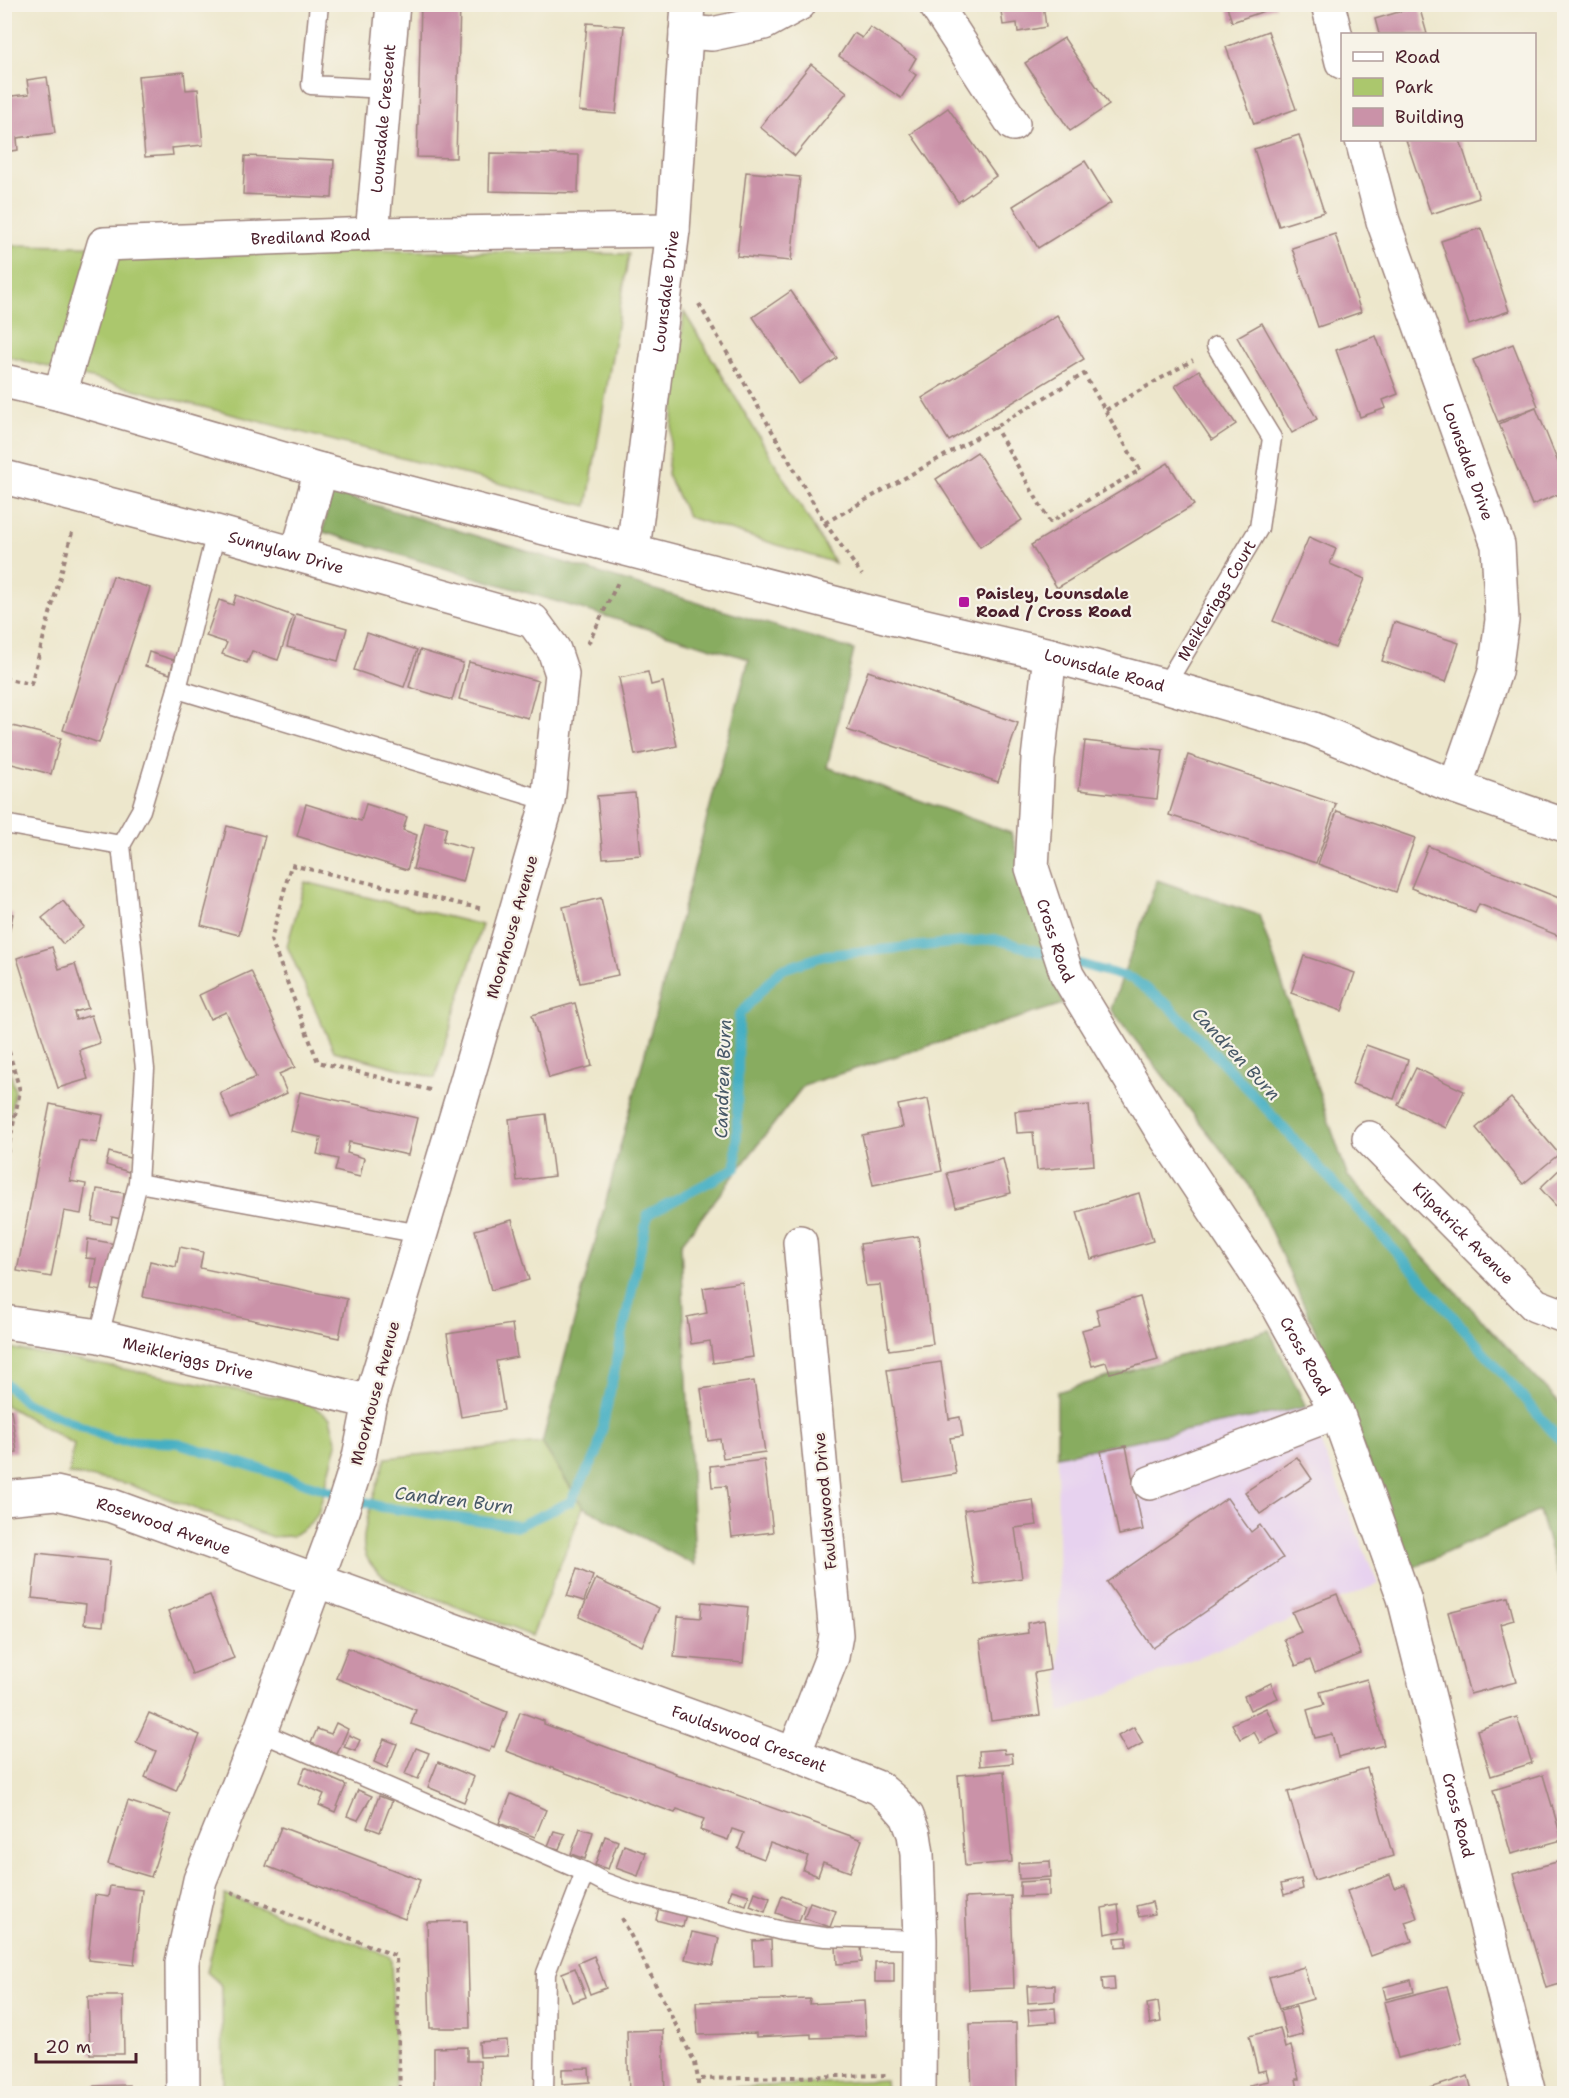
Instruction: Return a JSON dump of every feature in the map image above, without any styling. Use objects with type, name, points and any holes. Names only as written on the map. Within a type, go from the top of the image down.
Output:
[{"type":"street","name":"Lounsdale Crescent","points":[[372,234],[393,4]]},
{"type":"street","name":"Lounsdale Drive","points":[[633,550],[671,242],[687,18],[712,34],[764,23],[799,4]]},
{"type":"street","points":[[935,4],[1012,124]]},
{"type":"street","points":[[1328,4],[1341,58]]},
{"type":"street","name":"Lounsdale Drive","points":[[1362,141],[1383,220],[1498,545],[1502,620],[1494,672],[1455,787]]},
{"type":"street","name":"Brediland Road","points":[[60,394],[104,244],[372,234],[671,242]]},
{"type":"street","points":[[4,381],[60,394],[321,470],[633,550]]},
{"type":"street","points":[[297,555],[321,470]]},
{"type":"street","name":"Sunnylaw Drive","points":[[4,477],[216,532],[533,621],[554,650]]},
{"type":"street","name":"Lounsdale Road","points":[[633,550],[896,620],[1165,686],[1311,728],[1455,787],[1564,825]]},
{"type":"street","name":"Moorhouse Avenue","points":[[183,2094],[182,1962],[200,1880],[260,1732],[341,1514],[359,1457],[370,1402],[516,916],[548,801],[562,674],[554,650]]},
{"type":"street","name":"Cross Road","points":[[1050,656],[1038,759],[1032,868],[1067,975],[1162,1133],[1278,1305],[1336,1412],[1404,1598],[1530,2094]]},
{"type":"street","name":"Kilpatrick Avenue","points":[[1369,1137],[1535,1305],[1564,1316]]},
{"type":"street","name":"Fauldswood Drive","points":[[794,1754],[831,1658],[836,1635],[800,1242]]},
{"type":"street","name":"Meikleriggs Drive","points":[[4,1322],[99,1336],[370,1402]]},
{"type":"street","points":[[1150,1483],[1336,1412]]},
{"type":"street","name":"Rosewood Avenue","points":[[4,1498],[56,1493],[112,1506],[318,1580]]},
{"type":"street","name":"Fauldswood Crescent","points":[[318,1580],[794,1754],[879,1788],[907,1816],[914,1834],[917,1854],[920,1940],[918,2084]]},
{"type":"lane","points":[[319,4],[311,85],[386,89]]},
{"type":"lane","name":"Meikleriggs Court","points":[[1165,686],[1259,528],[1272,438],[1216,346]]},
{"type":"lane","points":[[99,1336],[138,1183],[145,1069],[121,845],[141,810],[177,690],[216,532]]},
{"type":"lane","points":[[177,690],[548,801]]},
{"type":"lane","points":[[4,824],[121,845]]},
{"type":"lane","points":[[138,1183],[422,1234]]},
{"type":"lane","points":[[260,1732],[634,1893],[782,1931],[825,1937],[920,1940]]},
{"type":"lane","points":[[544,2094],[546,1973],[585,1872]]},
{"type":"path","points":[[671,242],[825,524],[896,620]]},
{"type":"path","points":[[1106,410],[1216,346]]},
{"type":"path","points":[[825,524],[995,428],[1084,374],[1140,470],[1050,522],[995,428]]},
{"type":"path","points":[[4,678],[31,684],[82,497]]},
{"type":"path","points":[[554,650],[582,656],[633,550]]},
{"type":"path","points":[[462,1097],[318,1062],[271,940],[291,865],[516,916]]},
{"type":"path","points":[[4,1034],[20,1091],[4,1170]]},
{"type":"path","points":[[200,1880],[396,1956],[400,2094]]},
{"type":"path","points":[[604,1882],[695,2063],[698,2094]]},
{"type":"path","points":[[698,2079],[918,2084]]},
{"type":"shaded area","points":[[1306,1407],[1378,1584],[1060,1713],[1057,1456]]},
{"type":"green space","points":[[4,245],[629,254],[587,506],[5,356]]},
{"type":"green space","points":[[684,312],[835,563],[688,517],[667,474]]},
{"type":"green space","points":[[331,492],[854,650],[827,767],[1011,833],[1063,1004],[804,1085],[681,1244],[695,1565],[583,1507],[542,1443],[749,659],[323,532]]},
{"type":"green space","points":[[1157,880],[1259,915],[1347,1175],[1564,1408],[1564,1596],[1539,1511],[1410,1569],[1333,1370],[1252,1189],[1111,1009]]},
{"type":"green space","points":[[305,882],[482,925],[435,1078],[334,1051],[287,946]]},
{"type":"green space","points":[[4,1053],[15,1090],[5,1143]]},
{"type":"green space","points":[[1269,1330],[1306,1407],[1057,1456],[1057,1392]]},
{"type":"green space","points":[[4,1347],[308,1403],[330,1418],[337,1444],[318,1514],[310,1524],[292,1536],[272,1537],[125,1483],[69,1474],[74,1444],[5,1405]]},
{"type":"green space","points":[[542,1443],[583,1507],[532,1636],[388,1580],[369,1561],[365,1553],[364,1533],[386,1458]]},
{"type":"green space","points":[[225,1895],[389,1956],[396,2093],[223,2093],[222,1990],[220,1984],[207,1972]]},
{"type":"green space","points":[[885,2080],[886,2093],[706,2093],[706,2089]]},
{"type":"building","points":[[421,4],[460,4],[456,158],[417,157]]},
{"type":"building","points":[[1000,4],[1043,4],[1046,27],[1018,32],[1017,23],[1003,25]]},
{"type":"building","points":[[1226,4],[1275,4],[1276,7],[1232,22]]},
{"type":"building","points":[[1419,6],[1427,33],[1379,33],[1375,19]]},
{"type":"building","points":[[587,23],[624,26],[616,114],[579,111]]},
{"type":"building","points":[[870,27],[916,58],[909,70],[916,75],[901,98],[839,56],[854,33],[862,38]]},
{"type":"building","points":[[1268,31],[1296,109],[1254,124],[1226,47]]},
{"type":"building","points":[[1064,38],[1109,105],[1070,131],[1025,63]]},
{"type":"building","points":[[811,64],[847,92],[795,156],[760,127]]},
{"type":"building","points":[[184,72],[186,90],[198,89],[203,145],[172,148],[173,155],[145,157],[138,76]]},
{"type":"building","points":[[47,77],[55,133],[17,138],[18,150],[4,152],[4,97],[29,94],[27,80]]},
{"type":"building","points":[[948,108],[996,176],[958,202],[911,134]]},
{"type":"building","points":[[1299,135],[1324,212],[1279,226],[1254,149]]},
{"type":"building","points":[[1406,141],[1460,141],[1479,198],[1431,214]]},
{"type":"building","points":[[490,153],[579,155],[578,193],[489,191]]},
{"type":"building","points":[[245,156],[334,160],[332,198],[243,194]]},
{"type":"building","points":[[1085,161],[1111,203],[1038,248],[1013,206]]},
{"type":"building","points":[[746,172],[800,177],[791,261],[737,256]]},
{"type":"building","points":[[1481,228],[1509,311],[1469,325],[1441,241]]},
{"type":"building","points":[[1335,234],[1361,312],[1318,327],[1292,248]]},
{"type":"building","points":[[791,291],[837,358],[799,384],[753,317]]},
{"type":"building","points":[[1057,315],[1084,359],[949,441],[922,398]]},
{"type":"building","points":[[1262,323],[1317,419],[1292,433],[1237,337]]},
{"type":"building","points":[[1376,336],[1398,394],[1383,400],[1386,408],[1360,417],[1336,350]]},
{"type":"building","points":[[1513,344],[1538,406],[1498,422],[1473,360]]},
{"type":"building","points":[[1199,370],[1236,424],[1212,440],[1175,386]]},
{"type":"building","points":[[1536,408],[1564,477],[1564,492],[1532,505],[1499,424]]},
{"type":"building","points":[[977,452],[1022,520],[980,547],[936,479]]},
{"type":"building","points":[[1168,463],[1194,505],[1057,588],[1031,545]]},
{"type":"building","points":[[1309,537],[1336,549],[1330,564],[1365,579],[1335,648],[1273,621]]},
{"type":"building","points":[[113,576],[150,588],[99,743],[63,730]]},
{"type":"building","points":[[236,595],[293,616],[278,660],[252,651],[247,663],[222,654],[227,643],[206,636],[219,600],[233,605]]},
{"type":"building","points":[[296,614],[347,628],[338,661],[287,647]]},
{"type":"building","points":[[1394,622],[1459,643],[1446,682],[1382,661]]},
{"type":"building","points":[[367,633],[417,650],[404,687],[354,670]]},
{"type":"building","points":[[420,650],[463,663],[452,700],[409,687]]},
{"type":"building","points":[[149,652],[174,660],[170,674],[145,666]]},
{"type":"building","points":[[469,662],[538,681],[528,718],[459,699]]},
{"type":"building","points":[[868,671],[1018,723],[998,782],[847,730]]},
{"type":"building","points":[[648,672],[651,685],[663,682],[677,746],[635,755],[619,678]]},
{"type":"building","points":[[4,724],[61,738],[51,774],[4,762]]},
{"type":"building","points":[[1085,741],[1163,750],[1157,799],[1079,790]]},
{"type":"building","points":[[1188,755],[1336,804],[1316,863],[1169,815]]},
{"type":"building","points":[[635,793],[641,855],[603,858],[597,796]]},
{"type":"building","points":[[306,804],[361,821],[366,804],[407,817],[403,830],[417,835],[407,870],[297,836]]},
{"type":"building","points":[[1337,811],[1415,838],[1396,892],[1318,864]]},
{"type":"building","points":[[425,822],[447,827],[443,841],[472,849],[463,882],[413,869]]},
{"type":"building","points":[[227,826],[265,836],[239,935],[201,925]]},
{"type":"building","points":[[1428,846],[1564,900],[1564,938],[1479,904],[1475,913],[1411,888]]},
{"type":"building","points":[[601,898],[618,975],[580,983],[563,907]]},
{"type":"building","points":[[63,901],[84,927],[63,944],[42,918]]},
{"type":"building","points":[[4,912],[13,914],[6,948],[4,948]]},
{"type":"building","points":[[52,947],[59,969],[75,964],[88,1008],[74,1012],[76,1020],[91,1015],[100,1043],[79,1050],[88,1079],[58,1088],[17,958]]},
{"type":"building","points":[[1304,956],[1355,973],[1342,1011],[1291,993]]},
{"type":"building","points":[[251,971],[295,1067],[279,1074],[287,1093],[231,1119],[220,1093],[256,1077],[226,1012],[210,1019],[199,995]]},
{"type":"building","points":[[575,1003],[592,1066],[549,1078],[532,1015]]},
{"type":"building","points":[[1366,1045],[1408,1060],[1394,1099],[1352,1084]]},
{"type":"building","points":[[1416,1068],[1464,1091],[1446,1128],[1398,1105]]},
{"type":"building","points":[[300,1092],[417,1118],[408,1155],[349,1142],[347,1153],[364,1158],[360,1177],[335,1171],[338,1159],[317,1154],[321,1137],[291,1131]]},
{"type":"building","points":[[1511,1098],[1559,1154],[1523,1184],[1476,1128]]},
{"type":"building","points":[[928,1099],[942,1171],[873,1185],[862,1135],[903,1127],[898,1105]]},
{"type":"building","points":[[50,1104],[103,1115],[97,1143],[79,1140],[70,1181],[86,1184],[81,1214],[64,1211],[51,1277],[17,1271]]},
{"type":"building","points":[[1089,1105],[1094,1165],[1037,1170],[1033,1132],[1017,1133],[1015,1111]]},
{"type":"building","points":[[546,1114],[554,1176],[517,1181],[509,1119]]},
{"type":"building","points":[[109,1152],[133,1159],[129,1172],[106,1165]]},
{"type":"building","points":[[1003,1159],[1011,1193],[956,1207],[947,1173]]},
{"type":"building","points":[[1564,1165],[1564,1215],[1540,1188]]},
{"type":"building","points":[[97,1189],[124,1193],[121,1219],[112,1217],[111,1224],[92,1221]]},
{"type":"building","points":[[1139,1193],[1153,1241],[1091,1259],[1077,1212]]},
{"type":"building","points":[[512,1220],[529,1280],[491,1290],[475,1230]]},
{"type":"building","points":[[918,1236],[933,1344],[889,1350],[880,1285],[866,1286],[860,1244]]},
{"type":"building","points":[[88,1239],[116,1244],[108,1292],[91,1289],[96,1259],[86,1258]]},
{"type":"building","points":[[180,1247],[203,1252],[200,1268],[347,1299],[339,1338],[143,1297],[150,1261],[176,1267]]},
{"type":"building","points":[[742,1282],[753,1357],[713,1363],[710,1341],[691,1344],[687,1317],[707,1313],[703,1288]]},
{"type":"building","points":[[1140,1297],[1158,1360],[1110,1373],[1106,1362],[1092,1366],[1082,1330],[1100,1325],[1096,1309]]},
{"type":"building","points":[[512,1324],[517,1357],[496,1361],[504,1410],[461,1417],[447,1334]]},
{"type":"building","points":[[941,1362],[949,1419],[960,1417],[963,1436],[950,1438],[956,1474],[904,1482],[887,1370]]},
{"type":"building","points":[[754,1381],[765,1452],[723,1458],[720,1439],[708,1441],[701,1389]]},
{"type":"building","points":[[4,1410],[11,1410],[17,1452],[4,1453]]},
{"type":"building","points":[[1126,1446],[1143,1530],[1119,1535],[1101,1451]]},
{"type":"building","points":[[1297,1457],[1312,1479],[1260,1514],[1245,1492]]},
{"type":"building","points":[[764,1460],[773,1532],[732,1537],[726,1486],[712,1487],[710,1466]]},
{"type":"building","points":[[1227,1498],[1251,1532],[1260,1525],[1283,1558],[1153,1648],[1107,1582]]},
{"type":"building","points":[[1033,1500],[1037,1525],[1015,1528],[1022,1578],[975,1585],[964,1510]]},
{"type":"building","points":[[37,1553],[110,1561],[103,1626],[84,1624],[86,1604],[32,1598]]},
{"type":"building","points":[[577,1569],[593,1576],[584,1601],[567,1596]]},
{"type":"building","points":[[596,1579],[659,1608],[642,1646],[579,1617]]},
{"type":"building","points":[[1337,1594],[1361,1654],[1315,1673],[1310,1660],[1296,1666],[1284,1639],[1301,1632],[1292,1612]]},
{"type":"building","points":[[210,1595],[234,1658],[192,1674],[168,1611]]},
{"type":"building","points":[[1508,1597],[1514,1620],[1500,1624],[1516,1682],[1470,1694],[1448,1612]]},
{"type":"building","points":[[702,1602],[748,1607],[743,1663],[674,1657],[678,1616],[701,1618]]},
{"type":"building","points":[[1044,1620],[1050,1670],[1034,1673],[1040,1715],[991,1721],[980,1640],[1028,1633],[1027,1623]]},
{"type":"building","points":[[348,1648],[507,1712],[494,1747],[491,1746],[489,1752],[411,1724],[416,1710],[336,1678]]},
{"type":"building","points":[[1367,1679],[1384,1745],[1338,1757],[1332,1734],[1315,1738],[1307,1710],[1324,1705],[1320,1692]]},
{"type":"building","points":[[1271,1683],[1278,1698],[1250,1710],[1244,1696]]},
{"type":"building","points":[[1266,1708],[1279,1734],[1260,1743],[1254,1732],[1240,1739],[1232,1724]]},
{"type":"building","points":[[520,1712],[544,1721],[544,1724],[676,1773],[675,1775],[701,1782],[862,1840],[850,1872],[823,1862],[818,1876],[803,1870],[808,1856],[770,1843],[764,1859],[738,1849],[744,1833],[732,1829],[728,1840],[700,1830],[704,1819],[677,1809],[675,1813],[506,1751]]},
{"type":"building","points":[[149,1713],[200,1735],[176,1791],[145,1777],[156,1751],[136,1742]]},
{"type":"building","points":[[1517,1717],[1532,1763],[1491,1776],[1477,1730]]},
{"type":"building","points":[[336,1723],[348,1729],[337,1754],[311,1743],[317,1729],[331,1734]]},
{"type":"building","points":[[1134,1727],[1143,1743],[1127,1752],[1118,1736]]},
{"type":"building","points":[[349,1735],[360,1740],[355,1751],[344,1747]]},
{"type":"building","points":[[384,1739],[397,1744],[387,1768],[374,1762]]},
{"type":"building","points":[[416,1748],[429,1753],[418,1779],[405,1774]]},
{"type":"building","points":[[1004,1749],[1005,1754],[1012,1753],[1013,1763],[980,1766],[979,1751]]},
{"type":"building","points":[[438,1762],[474,1777],[464,1802],[428,1787]]},
{"type":"building","points":[[305,1767],[346,1785],[335,1812],[319,1805],[324,1794],[299,1783]]},
{"type":"building","points":[[1367,1768],[1393,1856],[1314,1880],[1288,1792]]},
{"type":"building","points":[[1004,1771],[1012,1862],[965,1866],[958,1775]]},
{"type":"building","points":[[1543,1775],[1562,1840],[1511,1854],[1493,1790]]},
{"type":"building","points":[[358,1790],[372,1796],[358,1820],[347,1816]]},
{"type":"building","points":[[511,1794],[546,1810],[535,1837],[499,1823]]},
{"type":"building","points":[[379,1796],[392,1801],[380,1832],[367,1827]]},
{"type":"building","points":[[128,1801],[171,1815],[151,1877],[108,1864]]},
{"type":"building","points":[[281,1827],[420,1880],[405,1919],[266,1866]]},
{"type":"building","points":[[580,1828],[593,1832],[585,1859],[571,1854]]},
{"type":"building","points":[[554,1831],[565,1834],[559,1849],[548,1846]]},
{"type":"building","points":[[605,1836],[618,1841],[608,1869],[595,1865]]},
{"type":"building","points":[[624,1845],[646,1853],[638,1876],[616,1868]]},
{"type":"building","points":[[1564,1860],[1564,1983],[1546,1988],[1513,1874]]},
{"type":"building","points":[[1050,1861],[1051,1877],[1019,1879],[1018,1863]]},
{"type":"building","points":[[1390,1875],[1395,1888],[1405,1884],[1417,1918],[1405,1922],[1412,1941],[1371,1956],[1347,1891]]},
{"type":"building","points":[[1301,1879],[1303,1889],[1284,1895],[1281,1884]]},
{"type":"building","points":[[1049,1880],[1049,1896],[1020,1897],[1020,1882]]},
{"type":"building","points":[[110,1886],[142,1890],[134,1965],[88,1960],[95,1895],[108,1897]]},
{"type":"building","points":[[732,1890],[749,1895],[746,1905],[728,1899]]},
{"type":"building","points":[[755,1892],[770,1898],[765,1912],[750,1906]]},
{"type":"building","points":[[782,1896],[805,1905],[799,1921],[776,1913]]},
{"type":"building","points":[[1011,1896],[1014,1988],[969,1990],[965,1898]]},
{"type":"building","points":[[810,1902],[836,1911],[830,1927],[804,1918]]},
{"type":"building","points":[[1152,1902],[1155,1914],[1139,1917],[1136,1906]]},
{"type":"building","points":[[1118,1905],[1121,1931],[1105,1934],[1102,1908]]},
{"type":"building","points":[[659,1907],[686,1913],[683,1927],[656,1920]]},
{"type":"building","points":[[467,1921],[470,2028],[430,2028],[427,1922]]},
{"type":"building","points":[[692,1932],[719,1938],[713,1965],[685,1959]]},
{"type":"building","points":[[1127,1937],[1127,1946],[1116,1947],[1115,1938]]},
{"type":"building","points":[[771,1940],[772,1965],[754,1966],[753,1941]]},
{"type":"building","points":[[861,1945],[862,1962],[837,1964],[836,1946]]},
{"type":"building","points":[[594,1956],[606,1988],[590,1994],[578,1963]]},
{"type":"building","points":[[894,1961],[894,1982],[875,1982],[875,1962]]},
{"type":"building","points":[[1304,1967],[1313,1999],[1279,2009],[1269,1977]]},
{"type":"building","points":[[575,1968],[586,1997],[572,2002],[562,1973]]},
{"type":"building","points":[[1114,1977],[1115,1990],[1103,1991],[1102,1978]]},
{"type":"building","points":[[1411,1980],[1414,1992],[1386,1999],[1383,1987]]},
{"type":"building","points":[[1055,1985],[1055,2001],[1028,2003],[1027,1986]]},
{"type":"building","points":[[1447,1986],[1462,2042],[1398,2058],[1384,2002]]},
{"type":"building","points":[[88,1996],[123,1996],[124,2054],[90,2054]]},
{"type":"building","points":[[810,1999],[809,2004],[864,2001],[866,2036],[811,2038],[811,2034],[756,2037],[756,2033],[698,2035],[696,2002]]},
{"type":"building","points":[[1158,2002],[1161,2022],[1150,2024],[1147,2004]]},
{"type":"building","points":[[1296,2007],[1303,2035],[1287,2039],[1280,2011]]},
{"type":"building","points":[[1055,2008],[1056,2022],[1029,2024],[1028,2010]]},
{"type":"building","points":[[1016,2023],[1017,2094],[972,2094],[970,2024]]},
{"type":"building","points":[[1280,2028],[1285,2048],[1291,2046],[1299,2079],[1296,2079],[1299,2094],[1251,2094],[1249,2085],[1269,2081],[1266,2070],[1258,2072],[1249,2036]]},
{"type":"building","points":[[663,2030],[665,2094],[629,2094],[627,2031]]},
{"type":"building","points":[[507,2040],[508,2056],[480,2057],[479,2042]]},
{"type":"building","points":[[467,2047],[467,2061],[480,2061],[481,2094],[434,2094],[434,2048]]},
{"type":"building","points":[[589,2068],[590,2082],[562,2084],[562,2069]]},
{"type":"building","points":[[1468,2076],[1473,2094],[1415,2094],[1415,2093]]},
{"type":"building","points":[[129,2085],[129,2094],[94,2094],[94,2086]]},
{"type":"waterway","name":"Candren Burn","points":[[4,1382],[25,1402],[113,1440],[178,1443],[381,1507],[518,1526],[570,1502],[597,1453],[648,1214],[736,1168],[739,1015],[780,970],[826,955],[995,939],[1054,956]]},
{"type":"waterway","name":"Candren Burn","points":[[1069,961],[1133,979],[1168,1005],[1249,1090],[1419,1277],[1564,1445]]},
{"type":"place","name":"Paisley, Lounsdale Road / Cross Road","points":[[964,602]]}]
